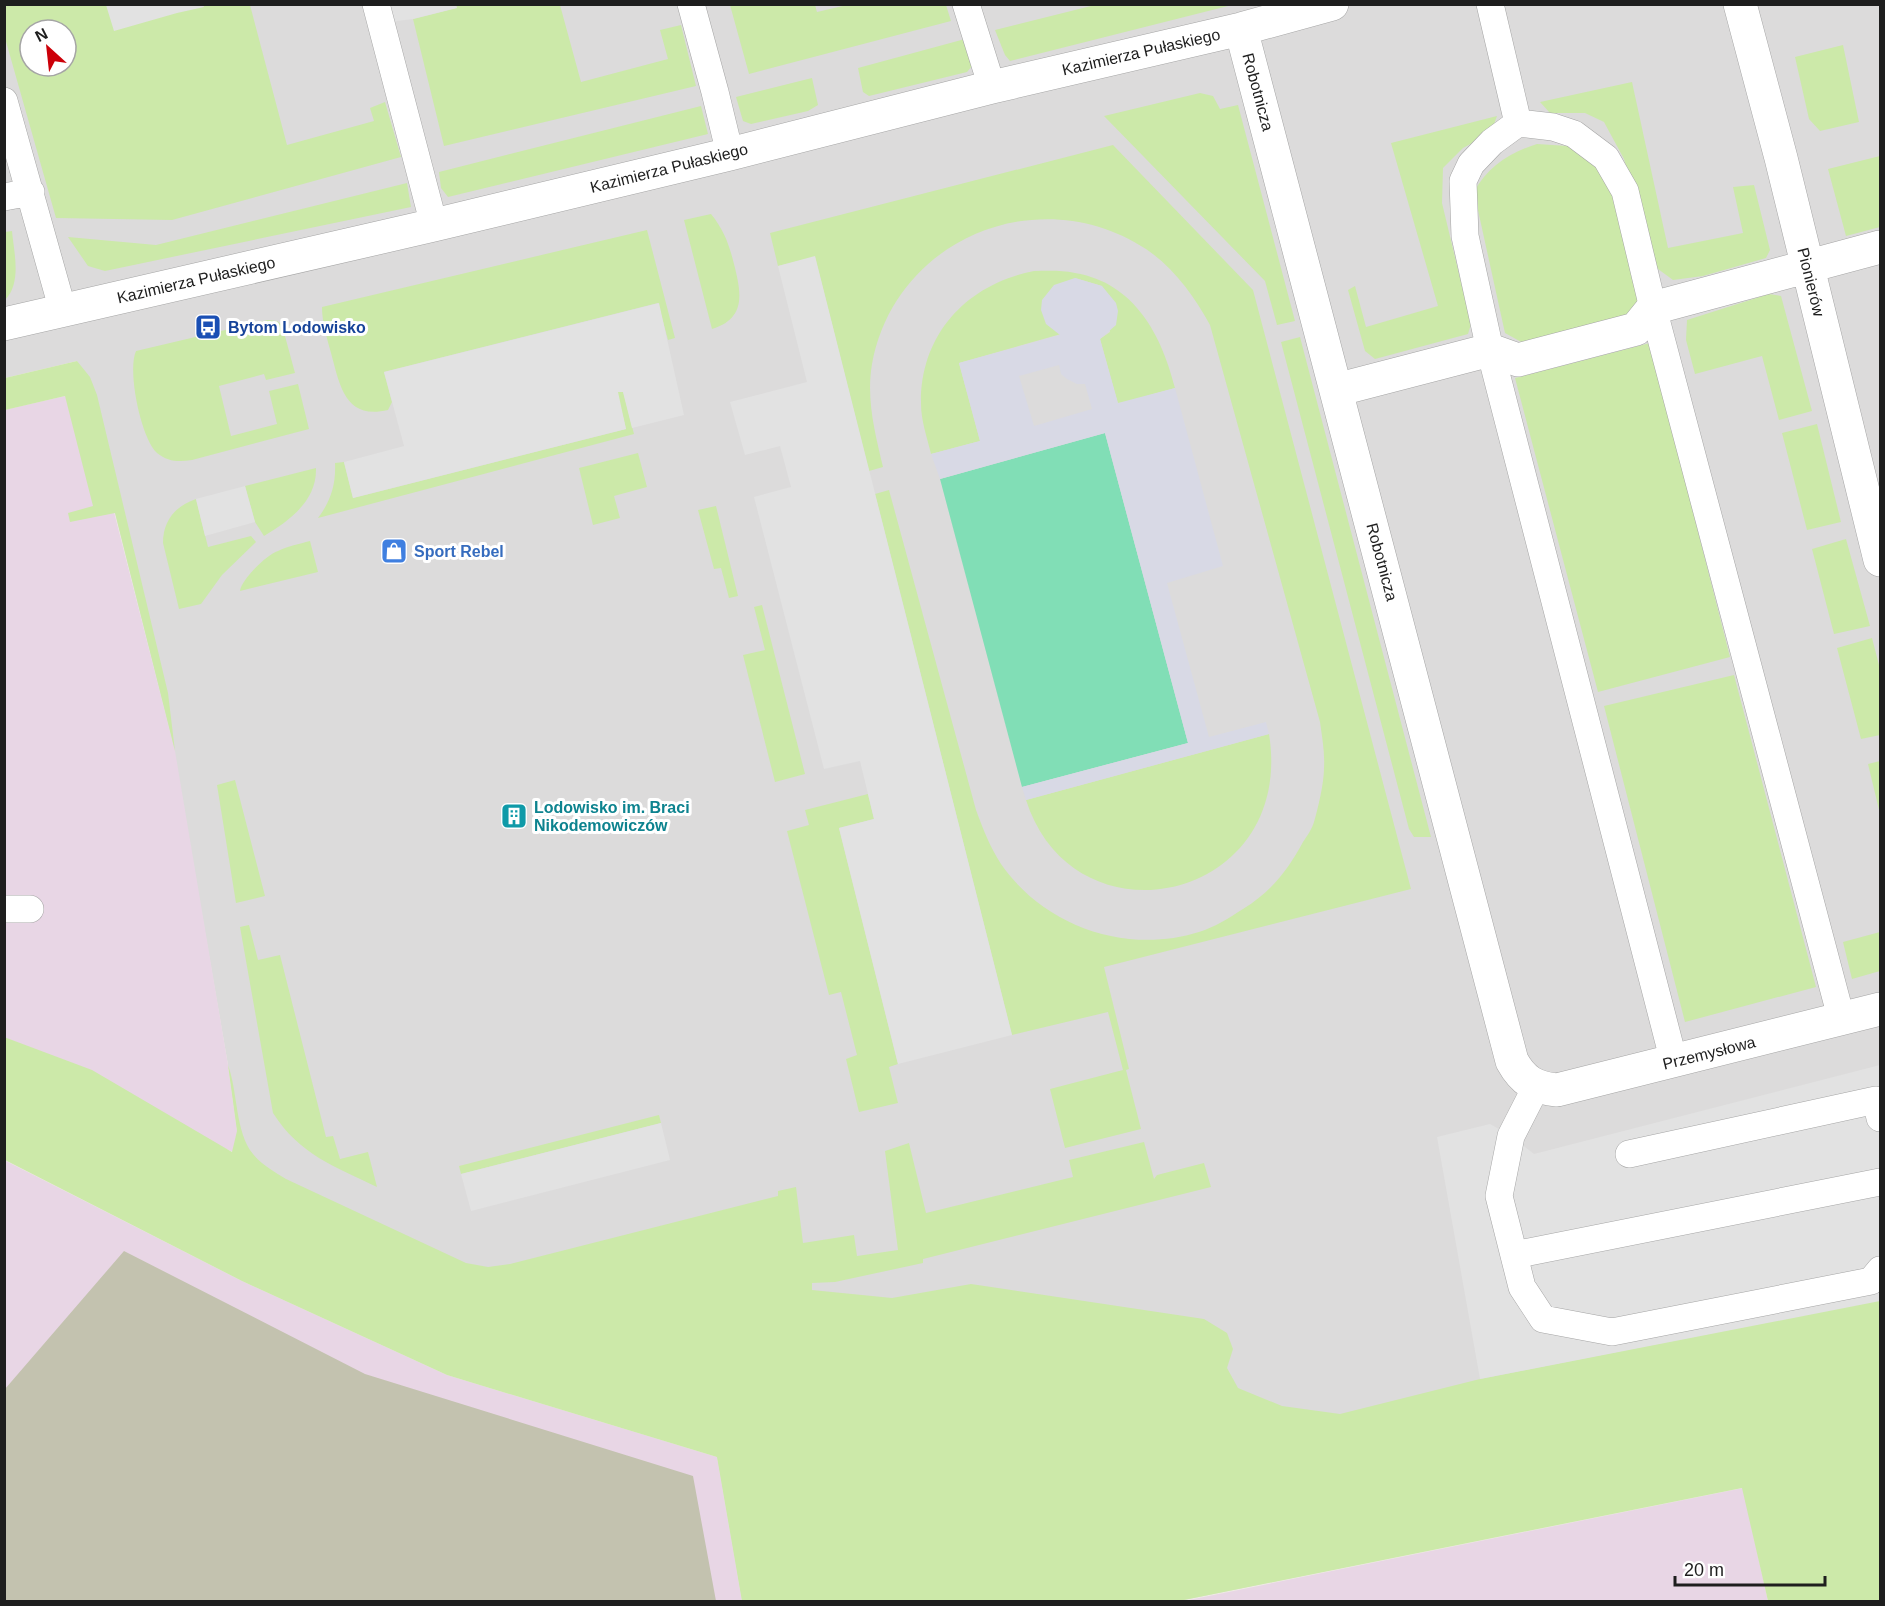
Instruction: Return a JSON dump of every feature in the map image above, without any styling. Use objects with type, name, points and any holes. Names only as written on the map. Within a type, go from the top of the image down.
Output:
[{"type":"street","name":"Kazimierza Pułaskiego","points":[[4,324],[730,154],[992,87],[1241,29],[1332,4]]},
{"type":"street","name":"Pionierów","points":[[1740,4],[1781,158],[1881,560]]},
{"type":"street","name":"Robotnicza","points":[[1241,29],[1512,1061],[1527,1082],[1536,1087]]},
{"type":"street","points":[[1336,390],[1490,350],[1518,360],[1636,329],[1653,308],[1881,247]]},
{"type":"street","name":"Przemysłowa","points":[[1536,1087],[1557,1090],[1881,1010]]},
{"type":"lane","points":[[376,4],[434,225]]},
{"type":"lane","points":[[691,4],[730,154]]},
{"type":"lane","points":[[966,4],[992,87]]},
{"type":"lane","points":[[1490,4],[1518,123]]},
{"type":"lane","points":[[4,101],[63,311]]},
{"type":"lane","points":[[1674,1062],[1490,350],[1465,236],[1463,181],[1471,164],[1492,142],[1518,123],[1553,127],[1574,134],[1606,158],[1625,191],[1653,308],[1842,1021]]},
{"type":"lane","points":[[4,197],[31,192]]},
{"type":"lane","points":[[1536,1087],[1511,1136],[1499,1196],[1522,1287],[1543,1319],[1612,1332],[1871,1281],[1881,1270]]},
{"type":"lane","points":[[1629,1154],[1876,1100],[1881,1118]]},
{"type":"lane","points":[[1514,1255],[1881,1182]]},
{"type":"shaded area","points":[[456,4],[457,8],[413,19],[381,23],[376,5]]},
{"type":"shaded area","points":[[4,5],[1880,5],[1880,1458],[1179,1601],[742,1601],[717,1457],[233,1152],[237,1130],[228,1065],[171,736],[77,361],[5,378]]},
{"type":"shaded area","points":[[106,5],[203,5],[204,7],[114,31]]},
{"type":"shaded area","points":[[815,256],[1012,1035],[898,1064],[839,828],[874,819],[860,761],[824,769],[754,497],[791,487],[780,446],[745,455],[730,402],[807,382],[778,266]]},
{"type":"shaded area","points":[[1075,278],[1102,286],[1116,303],[1118,311],[1116,325],[1100,339],[1118,403],[1175,388],[1223,566],[1167,583],[1209,737],[1266,722],[1269,734],[1026,800],[1022,787],[1188,743],[1105,433],[940,479],[931,454],[980,441],[959,363],[1060,335],[1046,324],[1041,310],[1042,300],[1054,285]],"holes":[[[1059,365],[1061,374],[1077,384],[1085,384],[1092,409],[1034,426],[1019,376]]]},
{"type":"shaded area","points":[[659,303],[684,415],[632,428],[623,392],[618,392],[626,429],[353,498],[344,462],[404,446],[384,372]]},
{"type":"shaded area","points":[[65,396],[114,512],[175,751],[228,1065],[237,1131],[233,1152],[5,1047],[4,410]]},
{"type":"shaded area","points":[[245,486],[255,522],[205,536],[196,499]]},
{"type":"shaded area","points":[[1880,1065],[1880,1301],[1480,1379],[1437,1137],[1490,1124],[1511,1136],[1534,1154]]},
{"type":"shaded area","points":[[661,1123],[670,1160],[471,1211],[461,1174]]},
{"type":"shaded area","points":[[4,1160],[242,1281],[447,1375],[717,1457],[742,1601],[5,1601]]},
{"type":"shaded area","points":[[124,1251],[365,1374],[693,1476],[716,1601],[5,1601],[5,1389]]},
{"type":"shaded area","points":[[1743,1488],[1768,1601],[1179,1602]]},
{"type":"green space","points":[[5,5],[250,5],[287,145],[374,121],[370,108],[385,102],[401,157],[172,220],[56,218],[5,38]]},
{"type":"green space","points":[[456,5],[560,5],[581,82],[668,59],[660,30],[681,25],[696,86],[444,146],[413,19],[456,8]]},
{"type":"green space","points":[[730,5],[815,5],[817,12],[847,5],[946,5],[951,21],[749,74]]},
{"type":"green space","points":[[1095,5],[1232,5],[1010,61],[1005,55],[995,30]]},
{"type":"green space","points":[[965,39],[972,66],[967,72],[869,96],[863,92],[858,68]]},
{"type":"green space","points":[[1843,45],[1859,122],[1820,131],[1809,119],[1795,57]]},
{"type":"green space","points":[[812,78],[818,105],[808,111],[751,124],[743,121],[736,97]]},
{"type":"green space","points":[[1632,82],[1668,248],[1743,233],[1733,187],[1754,185],[1770,250],[1766,258],[1703,276],[1673,280],[1658,269],[1651,255],[1624,159],[1604,122],[1585,113],[1550,113],[1540,102]]},
{"type":"green space","points":[[1200,93],[1213,96],[1220,109],[1238,105],[1295,321],[1277,325],[1265,281],[1104,116]]},
{"type":"green space","points":[[701,106],[708,134],[448,197],[441,188],[439,172]]},
{"type":"green space","points":[[1497,116],[1491,133],[1463,148],[1443,168],[1442,203],[1471,324],[1468,334],[1375,359],[1365,351],[1348,290],[1355,286],[1366,327],[1438,306],[1391,143]]},
{"type":"green space","points":[[1537,144],[1568,146],[1590,156],[1608,178],[1640,303],[1628,320],[1525,344],[1505,333],[1474,192],[1493,168],[1518,151]]},
{"type":"green space","points":[[1113,145],[1253,290],[1411,889],[1104,967],[1141,1129],[1065,1148],[1050,1089],[1123,1070],[1108,1012],[1012,1035],[875,494],[889,490],[976,810],[1001,864],[1019,886],[1040,904],[1063,919],[1089,930],[1116,937],[1143,940],[1171,938],[1199,932],[1216,925],[1262,895],[1278,880],[1291,862],[1314,822],[1322,788],[1324,762],[1320,722],[1210,325],[1190,293],[1166,265],[1146,249],[1105,229],[1062,220],[1019,221],[978,233],[941,254],[910,283],[886,320],[870,377],[872,416],[883,467],[869,471],[815,257],[778,266],[770,233]]},
{"type":"green space","points":[[1880,156],[1880,227],[1846,236],[1828,169]]},
{"type":"green space","points":[[407,183],[411,207],[105,271],[88,266],[68,237],[156,245]]},
{"type":"green space","points":[[711,214],[728,244],[739,294],[739,303],[731,318],[712,329],[684,220]]},
{"type":"green space","points":[[647,230],[675,338],[668,340],[658,303],[384,372],[392,402],[388,410],[374,412],[362,410],[347,398],[338,377],[325,330],[322,307]]},
{"type":"green space","points":[[12,231],[15,276],[14,285],[5,300],[5,232]]},
{"type":"green space","points":[[1034,271],[1070,272],[1096,279],[1114,288],[1130,300],[1153,331],[1175,388],[1118,404],[1100,339],[1110,332],[1102,286],[1075,278],[1061,334],[959,363],[980,441],[931,454],[921,404],[923,379],[929,356],[939,335],[952,316],[988,287]]},
{"type":"green space","points":[[1769,294],[1781,296],[1812,411],[1779,420],[1762,356],[1695,374],[1686,340],[1687,320]]},
{"type":"green space","points":[[268,320],[277,321],[282,325],[295,373],[266,380],[264,374],[219,386],[231,436],[277,424],[269,391],[298,384],[309,429],[192,460],[174,461],[157,453],[146,434],[137,404],[133,373],[136,351]]},
{"type":"green space","points":[[1300,337],[1431,837],[1414,837],[1409,829],[1281,342]]},
{"type":"green space","points":[[1650,343],[1730,657],[1598,692],[1515,378]]},
{"type":"green space","points":[[77,361],[90,377],[97,395],[168,693],[175,751],[115,513],[70,522],[68,513],[93,506],[65,396],[5,410],[5,378]]},
{"type":"green space","points":[[623,391],[634,434],[318,518],[332,492],[335,463],[344,462],[353,498],[626,429],[617,392]]},
{"type":"green space","points":[[1817,424],[1841,522],[1807,530],[1782,433]]},
{"type":"green space","points":[[1105,433],[1188,743],[1022,787],[940,479]]},
{"type":"green space","points":[[638,453],[647,487],[614,496],[620,518],[593,525],[579,468]]},
{"type":"green space","points":[[316,468],[315,480],[307,500],[292,517],[264,536],[255,522],[245,486]]},
{"type":"green space","points":[[196,499],[208,547],[251,536],[256,542],[222,575],[201,604],[179,609],[163,543],[165,528],[176,510]]},
{"type":"green space","points":[[716,506],[738,596],[729,598],[721,568],[714,569],[698,510]]},
{"type":"green space","points":[[1846,539],[1870,626],[1834,634],[1812,549]]},
{"type":"green space","points":[[310,541],[318,572],[240,591],[249,575],[267,557],[286,548]]},
{"type":"green space","points":[[762,605],[805,774],[775,782],[743,655],[765,650],[754,607]]},
{"type":"green space","points":[[1872,638],[1880,669],[1880,735],[1861,739],[1837,648]]},
{"type":"green space","points":[[1734,675],[1816,987],[1685,1022],[1604,706]]},
{"type":"green space","points":[[1269,734],[1268,791],[1249,836],[1217,868],[1176,886],[1131,889],[1088,877],[1051,847],[1026,800]]},
{"type":"green space","points":[[1880,761],[1880,814],[1868,764]]},
{"type":"green space","points":[[235,780],[265,896],[236,903],[217,785]]},
{"type":"green space","points":[[868,794],[874,819],[839,828],[898,1064],[889,1067],[898,1103],[859,1112],[846,1059],[857,1055],[841,992],[829,995],[787,831],[809,825],[805,810]]},
{"type":"green space","points":[[249,925],[258,960],[280,955],[326,1137],[333,1136],[340,1159],[368,1152],[377,1187],[332,1165],[306,1149],[283,1127],[273,1113],[240,927]]},
{"type":"green space","points":[[1880,932],[1880,971],[1852,979],[1843,942]]},
{"type":"green space","points":[[4,1037],[92,1070],[232,1152],[237,1131],[228,1065],[243,1135],[253,1154],[264,1165],[286,1179],[466,1263],[488,1267],[510,1264],[778,1196],[778,1191],[796,1187],[803,1243],[854,1235],[857,1256],[898,1250],[885,1151],[909,1143],[926,1213],[1073,1177],[1069,1160],[1144,1142],[1154,1179],[1157,1175],[1204,1163],[1211,1187],[923,1259],[923,1263],[835,1282],[812,1283],[812,1290],[892,1298],[971,1284],[1204,1319],[1227,1333],[1233,1349],[1227,1368],[1238,1388],[1282,1406],[1340,1414],[1480,1379],[1880,1300],[1880,1601],[1768,1601],[1742,1488],[1179,1601],[742,1601],[717,1457],[447,1375],[242,1281],[5,1160]]},
{"type":"green space","points":[[659,1115],[661,1123],[461,1174],[459,1166]]},
{"type":"place","name":"Bytom Lodowisko","points":[[208,327]]},
{"type":"place","name":"Sport Rebel","points":[[394,551]]},
{"type":"place","name":"Lodowisko im. Braci Nikodemowiczów","points":[[514,816]]}]
